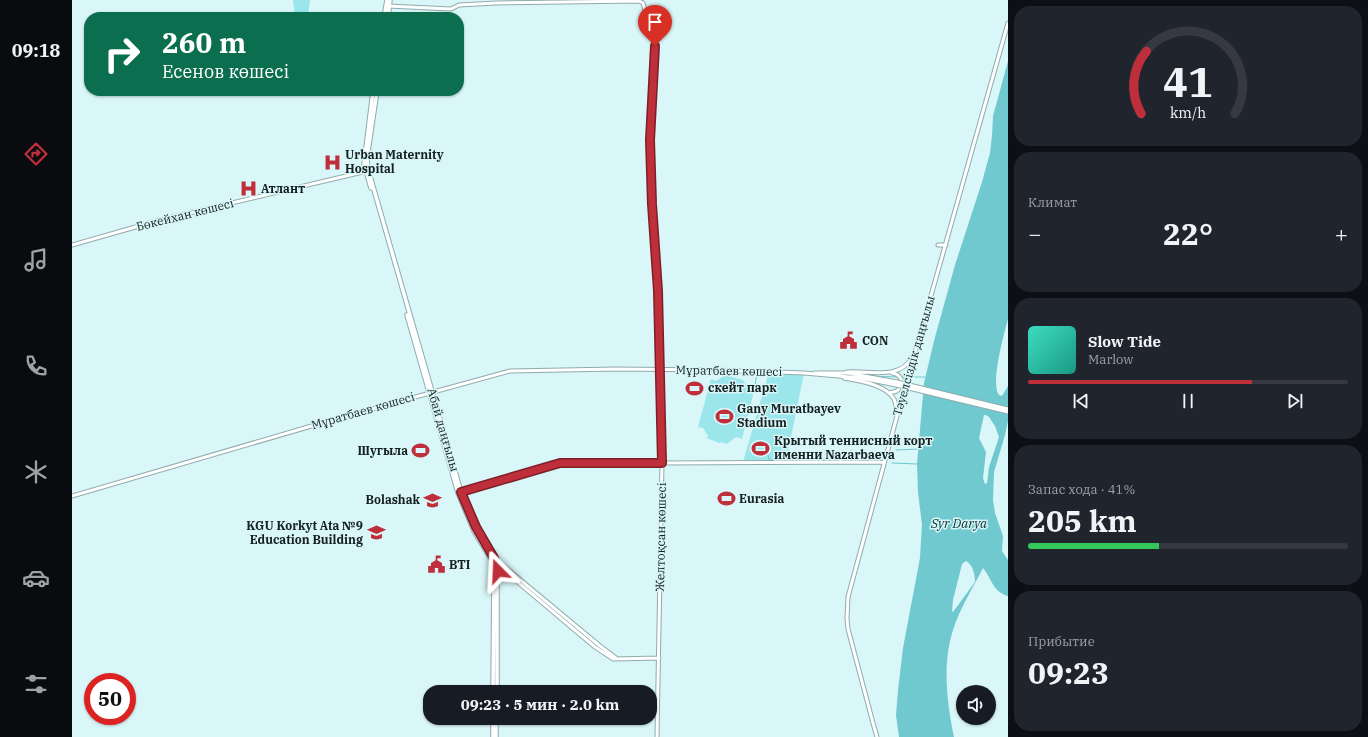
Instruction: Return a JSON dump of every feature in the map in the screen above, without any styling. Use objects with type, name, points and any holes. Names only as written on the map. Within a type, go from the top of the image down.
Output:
[{"type":"main road","points":[[387,0],[388,12]]},
{"type":"main road","points":[[386,12],[390,0]]},
{"type":"main road","points":[[367,171],[364,166],[364,156],[372,96]]},
{"type":"main road","points":[[367,171],[367,158],[376,96]]},
{"type":"main road","name":"Абай даңғылы","points":[[367,171],[388,237],[458,492],[475,528],[492,558]]},
{"type":"main road","name":"Абай даңғылы","points":[[367,171],[461,492],[475,528]]},
{"type":"main road","points":[[492,558],[496,564],[497,576],[496,685]]},
{"type":"main road","points":[[492,558],[494,569],[493,685]]},
{"type":"main road","points":[[497,576],[500,570],[506,571]]},
{"type":"main road","points":[[493,725],[493,737]]},
{"type":"main road","points":[[496,725],[496,737]]},
{"type":"street","name":"Желтоқсан көшесі","points":[[388,6],[451,9],[459,5],[496,3],[639,1],[643,3],[655,46],[650,140],[652,204],[658,291],[662,463],[658,737]]},
{"type":"street","name":"Тәуелсіздік даңғылы","points":[[877,737],[848,629],[848,596],[884,462],[1008,23]]},
{"type":"street","name":"Бөкейхан көшесі","points":[[72,245],[160,220],[367,171]]},
{"type":"street","points":[[938,245],[946,245]]},
{"type":"street","points":[[834,374],[853,371],[896,371],[905,367],[911,360],[916,350]]},
{"type":"street","name":"Мұратбаев көшесі","points":[[72,496],[332,420],[510,371],[660,369],[834,374]]},
{"type":"street","points":[[888,372],[898,375],[902,382],[901,387],[897,391],[889,393]]},
{"type":"street","points":[[834,374],[861,375],[1008,412]]},
{"type":"street","points":[[834,374],[879,387],[889,393],[894,398],[897,416]]},
{"type":"street","points":[[896,384],[1008,409]]},
{"type":"street","points":[[461,492],[560,463],[884,462]]},
{"type":"street","name":"Абай даңғылы","points":[[492,558],[615,658]]},
{"type":"street","points":[[496,564],[594,646],[615,658],[659,658]]},
{"type":"shaded area","points":[[293,0],[310,0],[308,12],[294,12]]},
{"type":"shaded area","points":[[769,372],[804,373],[786,462],[743,462]]},
{"type":"shaded area","name":"Gany Muratbayev Stadium","points":[[725,375],[743,380],[748,389],[754,391],[742,439],[736,437],[727,444],[721,442],[719,443],[707,438],[708,436],[703,428],[698,427],[711,379],[716,381]]},
{"type":"water","name":"Syr Darya","points":[[1008,61],[1008,319],[999,358],[996,381],[999,395],[1002,396],[1008,386],[1008,421],[994,472],[993,500],[995,513],[1003,536],[1002,551],[1008,560],[1008,596],[1003,594],[993,585],[983,568],[956,622],[950,643],[947,670],[949,711],[954,737],[899,737],[896,715],[898,690],[903,648],[920,558],[922,525],[918,492],[917,464],[924,383],[955,265],[990,153],[993,116]],"holes":[[[984,415],[989,417],[995,426],[999,437],[989,467],[987,483],[985,484],[983,478],[986,452],[979,438]],[[966,561],[973,570],[975,582],[953,612],[953,600],[962,564]]]},
{"type":"waterway","points":[[754,391],[757,373],[759,373]]},
{"type":"waterway","points":[[841,375],[850,375]]},
{"type":"waterway","points":[[869,376],[898,377]]},
{"type":"waterway","points":[[910,377],[925,377]]},
{"type":"waterway","points":[[896,450],[919,449]]},
{"type":"waterway","points":[[768,455],[769,460],[780,460]]},
{"type":"waterway","points":[[824,460],[840,461]]},
{"type":"waterway","points":[[892,463],[917,464]]},
{"type":"place","name":"Urban Maternity Hospital","points":[[332,162]]},
{"type":"place","name":"Атлант","points":[[248,189]]},
{"type":"place","name":"CON","points":[[849,341]]},
{"type":"place","name":"скейт парк","points":[[695,388]]},
{"type":"place","name":"Gany Muratbayev Stadium","points":[[724,416]]},
{"type":"place","name":"Крытый теннисный корт именни Nazarbaeva","points":[[761,448]]},
{"type":"place","name":"Шугыла","points":[[421,451]]},
{"type":"place","name":"Eurasia","points":[[726,499]]},
{"type":"place","name":"Bolashak","points":[[433,500]]},
{"type":"place","name":"KGU Korkyt Ata №9 Education Building","points":[[376,533]]},
{"type":"place","name":"BTI","points":[[436,565]]},
{"type":"route","points":[[498,571],[494,558],[476,527],[461,492],[560,463],[662,463],[658,291],[652,204],[650,140],[655,46]]}]
